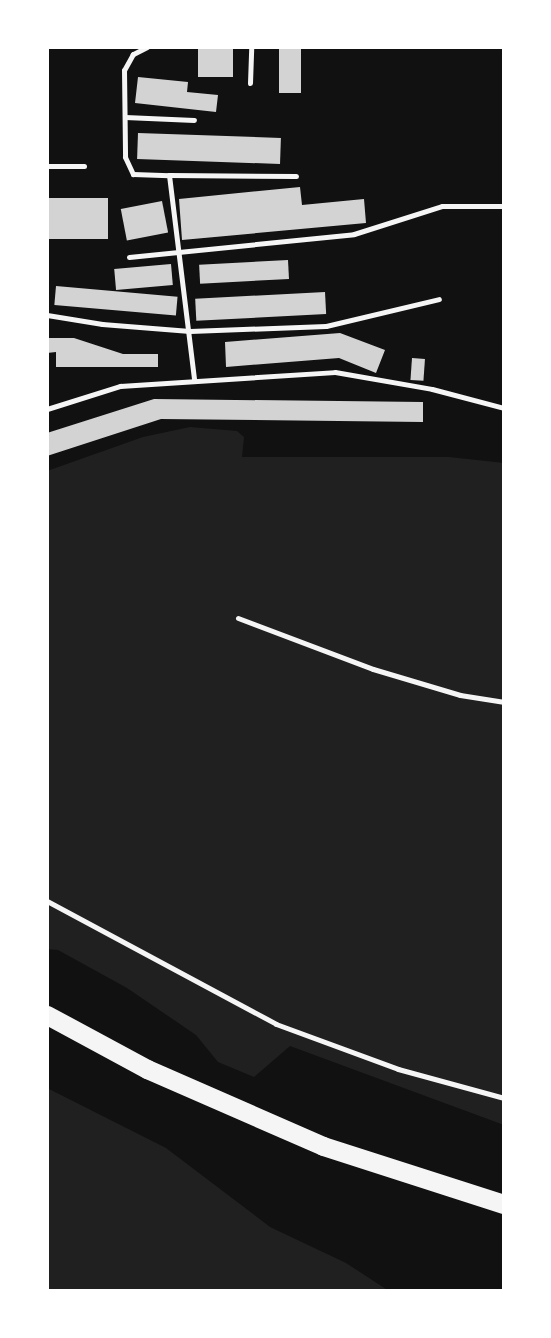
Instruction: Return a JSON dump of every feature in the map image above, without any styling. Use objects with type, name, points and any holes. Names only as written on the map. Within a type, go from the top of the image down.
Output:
[{"type":"highway","points":[[47,1015],[147,1069],[323,1146],[504,1204]]},
{"type":"lane","points":[[147,47],[133,54],[124,70],[125,157],[133,174],[296,176]]},
{"type":"lane","points":[[250,83],[251,47]]},
{"type":"lane","points":[[125,117],[194,120]]},
{"type":"lane","points":[[47,166],[83,166]]},
{"type":"lane","points":[[169,176],[194,379]]},
{"type":"lane","points":[[129,257],[354,234],[442,206],[504,206]]},
{"type":"lane","points":[[47,315],[102,324],[190,331],[326,326],[439,299]]},
{"type":"lane","points":[[47,409],[120,386],[194,379],[335,372],[432,390],[504,408]]},
{"type":"lane","points":[[237,618],[373,669],[460,695],[504,702]]},
{"type":"lane","points":[[47,901],[276,1024],[398,1069],[504,1098]]},
{"type":"shaded area","points":[[190,427],[237,431],[244,437],[242,457],[449,457],[504,463],[504,1125],[290,1046],[254,1077],[218,1062],[196,1035],[127,988],[58,950],[47,949],[47,471],[143,437]]},
{"type":"shaded area","points":[[47,1088],[166,1148],[270,1227],[346,1263],[389,1291],[47,1291]]},
{"type":"building","points":[[198,47],[233,47],[233,77],[198,77]]},
{"type":"building","points":[[279,47],[301,47],[301,93],[279,93]]},
{"type":"building","points":[[138,77],[188,82],[187,92],[218,95],[216,112],[135,103]]},
{"type":"building","points":[[138,133],[281,138],[280,164],[137,159]]},
{"type":"building","points":[[300,187],[302,205],[364,199],[366,223],[182,240],[179,199]]},
{"type":"building","points":[[47,198],[108,198],[108,239],[47,239]]},
{"type":"building","points":[[162,201],[168,232],[127,240],[121,209]]},
{"type":"building","points":[[288,260],[289,279],[200,284],[199,265]]},
{"type":"building","points":[[171,264],[173,285],[116,290],[114,269]]},
{"type":"building","points":[[56,286],[178,297],[176,316],[54,305]]},
{"type":"building","points":[[325,292],[326,314],[196,321],[195,299]]},
{"type":"building","points":[[340,333],[385,350],[376,373],[339,358],[226,367],[225,342]]},
{"type":"building","points":[[47,338],[74,338],[123,354],[158,354],[158,367],[56,367],[56,352],[47,353]]},
{"type":"building","points":[[412,358],[425,359],[423,381],[410,380]]},
{"type":"building","points":[[154,399],[423,402],[423,422],[161,419],[47,456],[47,433]]}]
